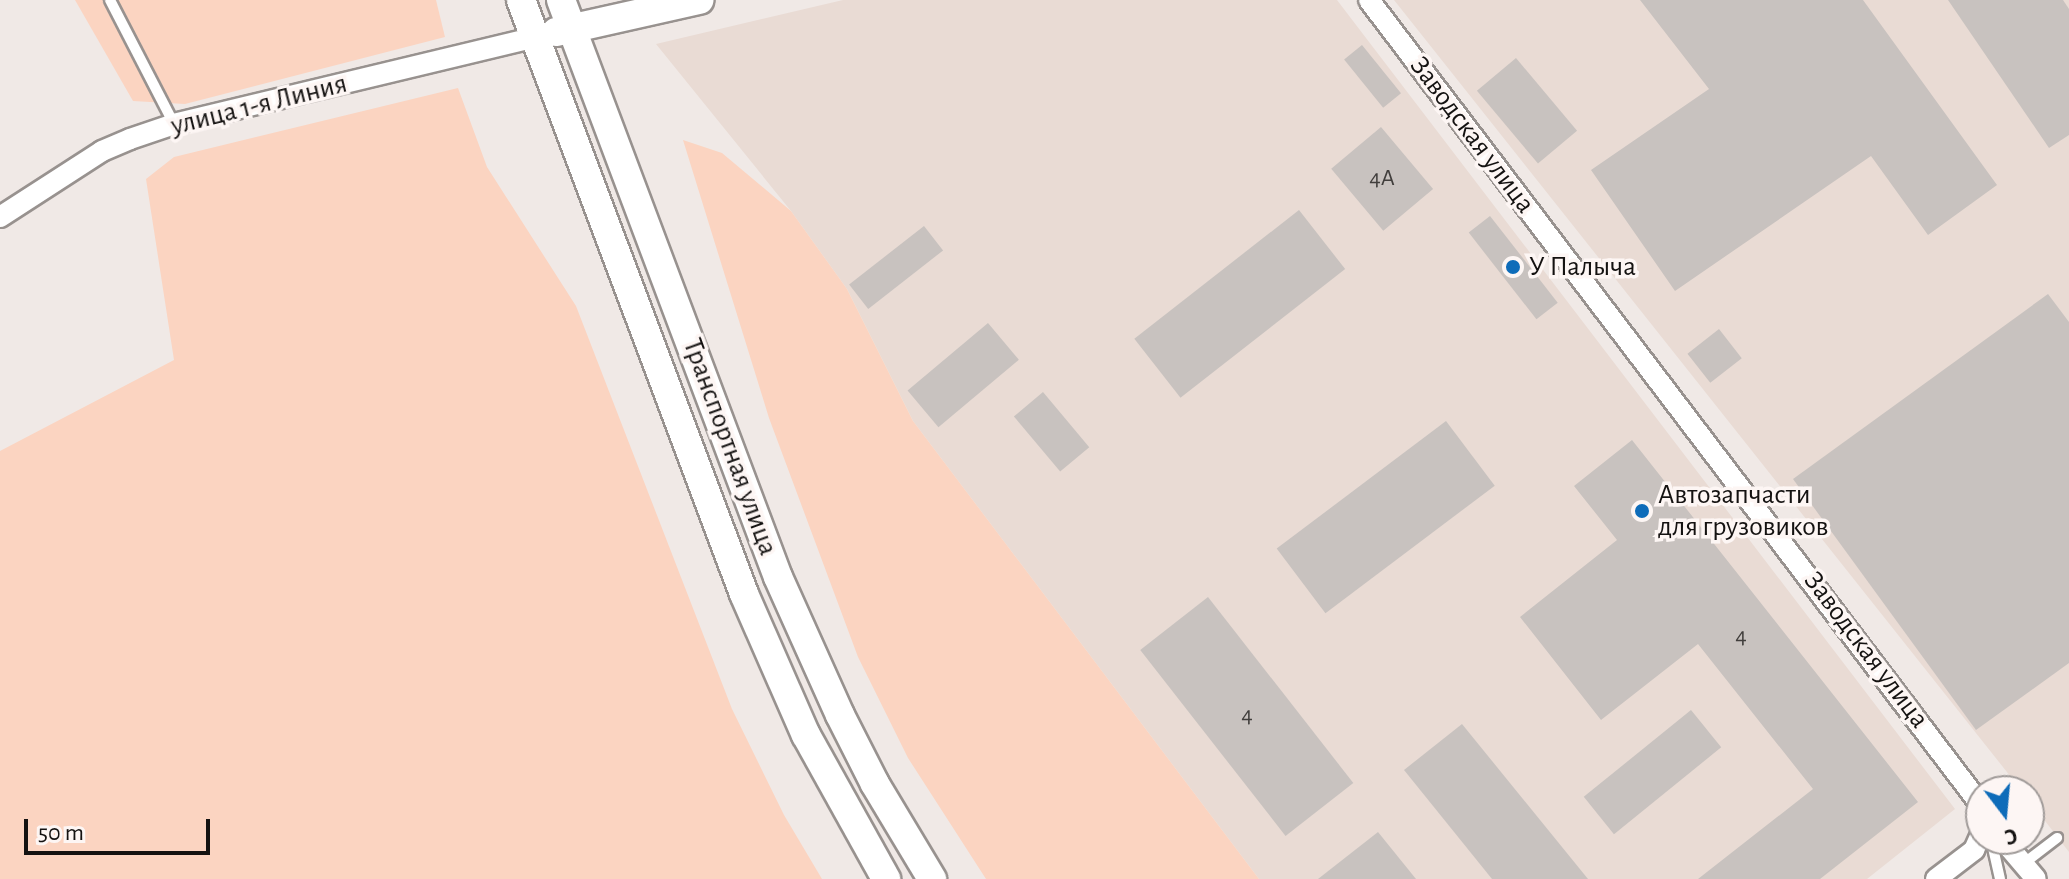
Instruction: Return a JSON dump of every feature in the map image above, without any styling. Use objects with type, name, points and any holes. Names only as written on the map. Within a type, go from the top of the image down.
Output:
[{"type":"street","name":"Транспортная улица","points":[[521,0],[744,594],[806,735],[886,879]]},
{"type":"street","name":"Транспортная улица","points":[[561,0],[778,577],[811,655],[875,784],[932,879]]},
{"type":"street","points":[[535,37],[699,0]]},
{"type":"street","name":"Заводская улица","points":[[1369,0],[1965,784]]},
{"type":"street","name":"улица 1-я Линия","points":[[0,217],[102,151],[174,124],[535,37]]},
{"type":"street","points":[[1936,879],[1967,855]]},
{"type":"street","points":[[2016,855],[2030,871]]},
{"type":"lane","points":[[110,0],[174,124]]},
{"type":"lane","points":[[2030,871],[2057,838]]},
{"type":"lane","points":[[1995,855],[2000,879]]},
{"type":"shaded area","points":[[75,0],[436,0],[445,37],[185,104],[133,101]]},
{"type":"shaded area","points":[[843,0],[1337,0],[1955,809],[1867,879],[1259,879],[913,421],[847,289],[791,211],[656,44]]},
{"type":"shaded area","points":[[1394,0],[2069,0],[2069,852],[2045,821],[2045,775],[2009,775]]},
{"type":"shaded area","points":[[458,88],[487,167],[576,306],[732,709],[784,815],[822,879],[0,879],[0,451],[174,360],[146,179],[174,157]]},
{"type":"shaded area","points":[[683,140],[722,153],[791,211],[847,289],[913,421],[1259,879],[986,879],[908,758],[858,657],[769,418]]},
{"type":"building","points":[[1640,0],[1863,0],[1997,185],[1928,235],[1871,156],[1675,291],[1591,170],[1709,89]]},
{"type":"building","points":[[1948,0],[2063,0],[2069,9],[2069,135],[2049,148]]},
{"type":"building","points":[[1362,45],[1401,93],[1383,108],[1344,59]]},
{"type":"building","points":[[1516,58],[1577,131],[1538,164],[1477,91]]},
{"type":"building","points":[[1381,127],[1433,189],[1383,231],[1331,169]]},
{"type":"building","points":[[1299,210],[1345,269],[1180,398],[1134,339]]},
{"type":"building","points":[[1490,216],[1558,303],[1536,319],[1469,233]]},
{"type":"building","points":[[924,226],[943,250],[868,309],[849,284]]},
{"type":"building","points":[[2048,294],[2069,322],[2069,663],[1976,730],[1793,479]]},
{"type":"building","points":[[988,323],[1019,360],[938,427],[908,390]]},
{"type":"building","points":[[1719,329],[1742,358],[1710,383],[1687,354]]},
{"type":"building","points":[[1043,392],[1089,447],[1060,472],[1014,416]]},
{"type":"building","points":[[1446,421],[1495,486],[1325,613],[1277,549]]},
{"type":"building","points":[[1632,440],[1918,802],[1820,879],[1698,879],[1813,789],[1698,644],[1601,720],[1520,617],[1617,540],[1574,486]]},
{"type":"building","points":[[1208,597],[1353,783],[1286,836],[1140,650]]},
{"type":"building","points":[[1691,710],[1721,747],[1614,834],[1584,797]]},
{"type":"building","points":[[1462,724],[1588,879],[1492,879],[1404,770]]},
{"type":"building","points":[[1378,832],[1416,879],[1318,879]]},
{"type":"place","name":"У Палыча","points":[[1513,267]]},
{"type":"place","name":"Автозапчасти для грузовиков","points":[[1642,511]]}]
